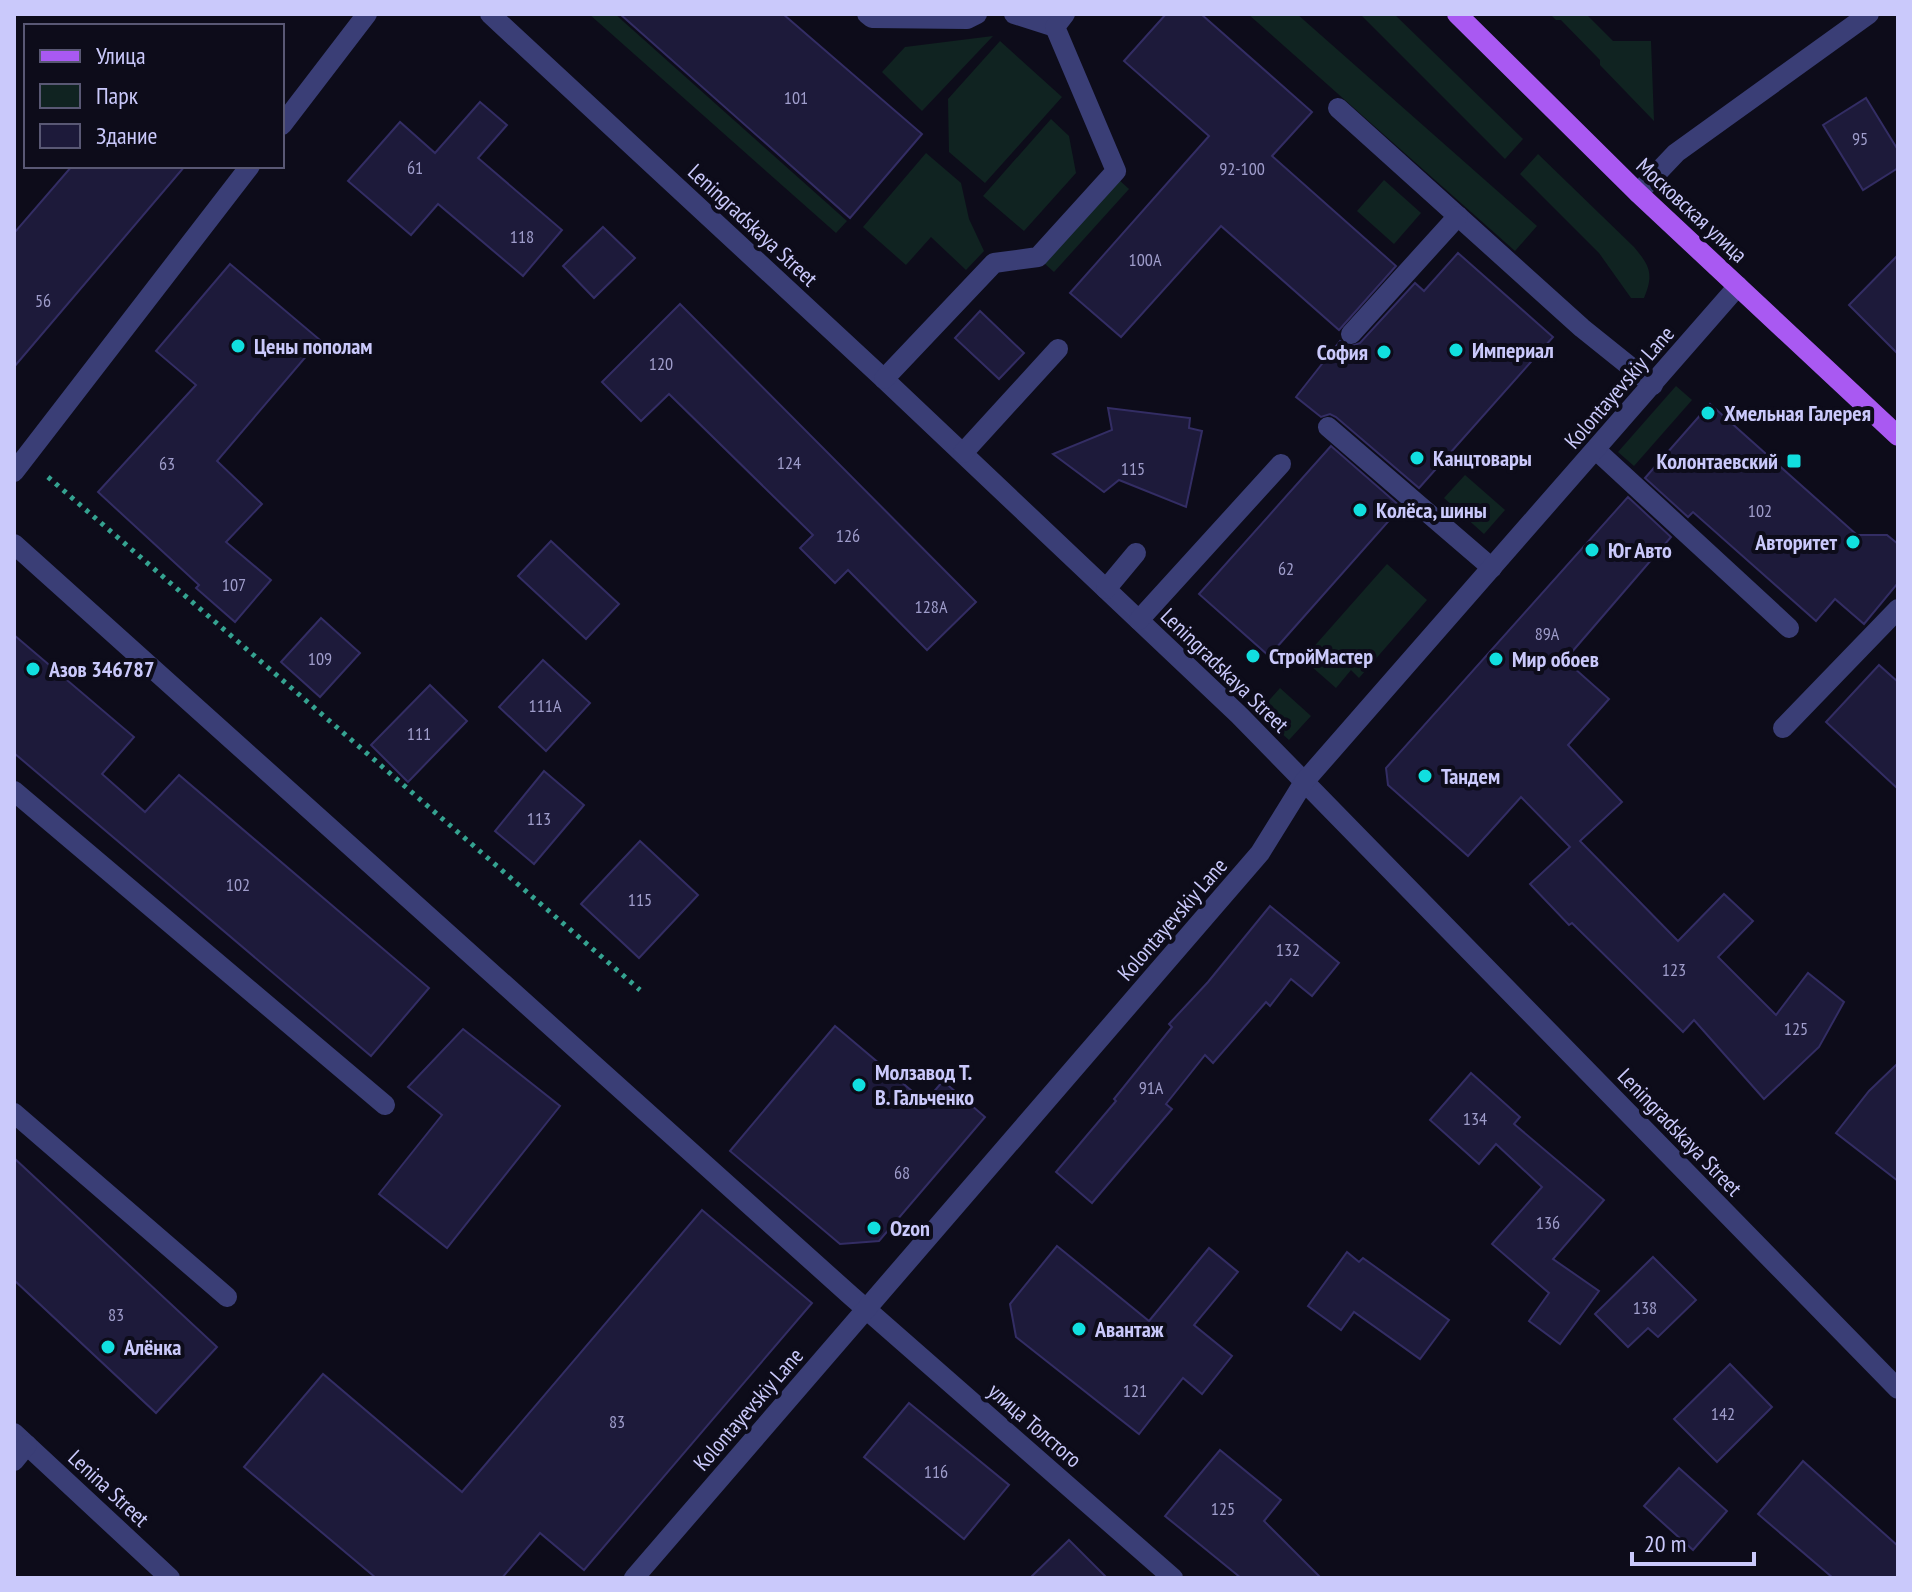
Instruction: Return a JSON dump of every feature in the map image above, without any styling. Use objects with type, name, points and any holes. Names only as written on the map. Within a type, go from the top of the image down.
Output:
[{"type":"main road","name":"Московская улица","points":[[1457,14],[1638,193],[1898,436]]},
{"type":"street","points":[[284,122],[367,14]]},
{"type":"street","name":"Leningradskaya Street","points":[[490,14],[884,379],[1239,715],[1898,1389]]},
{"type":"street","points":[[867,14],[872,18],[967,19],[977,14]]},
{"type":"street","points":[[884,379],[994,263],[1038,257],[1116,171],[1060,21],[1014,14]]},
{"type":"street","points":[[1638,193],[1676,153],[1869,14]]},
{"type":"street","points":[[1338,108],[1582,328],[1653,385]]},
{"type":"street","points":[[14,472],[248,168]]},
{"type":"street","points":[[1351,334],[1458,216]]},
{"type":"street","name":"Kolontayevskiy Lane","points":[[634,1578],[1260,853],[1304,782],[1738,286]]},
{"type":"street","points":[[963,453],[1058,349]]},
{"type":"street","points":[[1328,427],[1492,568]]},
{"type":"street","points":[[1596,450],[1789,628]]},
{"type":"street","points":[[1139,620],[1281,464]]},
{"type":"street","name":"улица Толстого","points":[[14,544],[865,1309],[1173,1578]]},
{"type":"street","points":[[1106,589],[1136,553]]},
{"type":"street","points":[[1783,728],[1898,609]]},
{"type":"street","points":[[14,791],[385,1105]]},
{"type":"street","points":[[14,1113],[227,1297]]},
{"type":"street","points":[[14,1461],[21,1439]]},
{"type":"street","name":"Lenina Street","points":[[21,1439],[170,1578]]},
{"type":"path","points":[[44,473],[640,990]]},
{"type":"green space","points":[[589,14],[615,14],[847,221],[836,233]]},
{"type":"green space","points":[[1248,14],[1297,14],[1537,226],[1515,251]]},
{"type":"green space","points":[[1360,14],[1394,14],[1523,139],[1505,159]]},
{"type":"green space","points":[[1550,14],[1586,14],[1613,41],[1651,41],[1654,121],[1600,65],[1600,60],[1561,20]]},
{"type":"green space","points":[[993,36],[922,111],[882,72],[905,47]]},
{"type":"green space","points":[[1000,41],[1062,97],[985,183],[949,152],[948,99]]},
{"type":"green space","points":[[1051,119],[1069,136],[1076,173],[1024,231],[983,196]]},
{"type":"green space","points":[[926,153],[961,183],[969,219],[984,251],[966,270],[931,237],[906,265],[863,227]]},
{"type":"green space","points":[[1538,154],[1634,247],[1649,271],[1644,298],[1631,298],[1599,253],[1520,174]]},
{"type":"green space","points":[[1119,180],[1129,189],[1054,272],[1044,263]]},
{"type":"green space","points":[[1384,180],[1421,213],[1394,244],[1357,211]]},
{"type":"green space","points":[[1676,386],[1692,400],[1634,466],[1618,452]]},
{"type":"green space","points":[[1465,475],[1505,510],[1484,534],[1444,498]]},
{"type":"green space","points":[[1387,564],[1427,600],[1359,678],[1351,670],[1336,688],[1303,659]]},
{"type":"green space","points":[[1280,688],[1311,716],[1289,740],[1258,713]]},
{"type":"building","points":[[620,14],[783,14],[922,134],[850,218]]},
{"type":"building","points":[[1166,14],[1201,14],[1312,112],[1272,156],[1396,266],[1339,330],[1221,226],[1121,337],[1070,293],[1209,136],[1124,61]]},
{"type":"building","points":[[1866,98],[1898,150],[1898,168],[1863,190],[1823,125]]},
{"type":"building","points":[[480,102],[507,125],[478,158],[562,230],[523,276],[438,204],[411,235],[348,181],[400,122],[435,153]]},
{"type":"building","points":[[70,168],[183,168],[14,367],[14,233]]},
{"type":"building","points":[[603,227],[635,258],[594,298],[563,266]]},
{"type":"building","name":"Империал","points":[[1458,253],[1553,337],[1419,488],[1336,417],[1330,414],[1321,417],[1296,397],[1340,341],[1349,347],[1360,343],[1415,283],[1424,291]]},
{"type":"building","points":[[1898,255],[1898,354],[1849,305]]},
{"type":"building","points":[[230,264],[320,340],[217,461],[262,504],[226,542],[271,580],[235,622],[98,492],[196,385],[156,351]]},
{"type":"building","points":[[680,304],[976,602],[927,650],[848,570],[835,583],[800,548],[813,535],[669,394],[641,421],[602,382]]},
{"type":"building","points":[[980,311],[1024,353],[999,379],[955,338]]},
{"type":"building","points":[[1710,404],[1857,535],[1887,535],[1898,544],[1898,583],[1864,624],[1835,599],[1816,621],[1693,512],[1688,517],[1645,478]]},
{"type":"building","points":[[1108,408],[1190,418],[1189,428],[1202,431],[1186,507],[1119,480],[1104,492],[1053,454],[1112,430]]},
{"type":"building","points":[[1331,446],[1401,507],[1269,656],[1199,594]]},
{"type":"building","points":[[1628,497],[1671,537],[1565,660],[1609,699],[1568,745],[1622,802],[1580,841],[1678,941],[1724,894],[1753,921],[1718,957],[1776,1015],[1808,973],[1844,1002],[1819,1047],[1764,1099],[1694,1020],[1683,1032],[1530,884],[1570,847],[1521,797],[1468,856],[1388,785],[1386,768]]},
{"type":"building","points":[[551,541],[619,604],[586,639],[518,576]]},
{"type":"building","points":[[321,618],[360,653],[320,697],[281,662]]},
{"type":"building","points":[[14,635],[134,737],[102,774],[145,812],[179,775],[429,988],[371,1056],[14,753]]},
{"type":"building","points":[[543,660],[590,703],[546,751],[499,707]]},
{"type":"building","points":[[1879,665],[1898,682],[1898,789],[1826,722]]},
{"type":"building","points":[[430,685],[467,721],[408,782],[371,745]]},
{"type":"building","points":[[544,771],[584,805],[534,864],[495,831]]},
{"type":"building","points":[[640,841],[698,895],[639,958],[581,904]]},
{"type":"building","points":[[1270,906],[1339,963],[1312,996],[1291,979],[1270,1006],[1266,1002],[1213,1063],[1205,1055],[1166,1104],[1172,1109],[1092,1203],[1056,1172],[1116,1101],[1114,1099],[1172,1027],[1169,1024]]},
{"type":"building","points":[[835,1026],[925,1102],[943,1081],[985,1117],[879,1241],[840,1244],[730,1151]]},
{"type":"building","points":[[463,1029],[560,1106],[447,1248],[379,1194],[442,1115],[408,1087]]},
{"type":"building","points":[[1898,1063],[1898,1181],[1836,1133],[1869,1091]]},
{"type":"building","points":[[1471,1073],[1520,1117],[1514,1124],[1604,1200],[1553,1259],[1599,1291],[1560,1344],[1529,1321],[1549,1293],[1492,1244],[1542,1187],[1496,1144],[1479,1164],[1430,1120]]},
{"type":"building","points":[[14,1158],[217,1347],[156,1413],[14,1280]]},
{"type":"building","points":[[702,1210],[812,1303],[584,1570],[540,1533],[502,1578],[376,1578],[244,1467],[323,1374],[462,1492]]},
{"type":"building","points":[[1057,1246],[1149,1321],[1209,1248],[1238,1272],[1194,1325],[1232,1356],[1202,1394],[1183,1378],[1139,1434],[1016,1337],[1010,1304]]},
{"type":"building","points":[[1347,1252],[1359,1262],[1363,1258],[1449,1320],[1420,1359],[1354,1312],[1341,1330],[1308,1306]]},
{"type":"building","points":[[1653,1257],[1696,1300],[1658,1337],[1648,1328],[1628,1347],[1595,1314]]},
{"type":"building","points":[[1730,1364],[1772,1407],[1717,1462],[1674,1419]]},
{"type":"building","points":[[909,1403],[1009,1485],[964,1539],[864,1457]]},
{"type":"building","points":[[1220,1450],[1281,1500],[1264,1521],[1321,1578],[1241,1578],[1165,1516]]},
{"type":"building","points":[[1803,1461],[1898,1546],[1898,1578],[1833,1578],[1758,1514]]},
{"type":"building","points":[[1679,1468],[1727,1511],[1693,1550],[1644,1506]]},
{"type":"building","points":[[1069,1540],[1107,1578],[1030,1578]]},
{"type":"place","name":"Цены пополам","points":[[238,346]]},
{"type":"place","name":"Империал","points":[[1456,350]]},
{"type":"place","name":"София","points":[[1384,352]]},
{"type":"place","name":"Хмельная Галерея","points":[[1708,413]]},
{"type":"place","name":"Канцтовары","points":[[1417,458]]},
{"type":"place","name":"Колонтаевский","points":[[1794,461]]},
{"type":"place","name":"Колёса, шины","points":[[1360,510]]},
{"type":"place","name":"Авторитет","points":[[1853,542]]},
{"type":"place","name":"Юг Авто","points":[[1592,550]]},
{"type":"place","name":"СтройМастер","points":[[1253,656]]},
{"type":"place","name":"Мир обоев","points":[[1496,659]]},
{"type":"place","name":"Азов 346787","points":[[33,669]]},
{"type":"place","name":"Тандем","points":[[1425,776]]},
{"type":"place","name":"Молзавод Т. В. Гальченко","points":[[859,1085]]},
{"type":"place","name":"Ozon","points":[[874,1228]]},
{"type":"place","name":"Авантаж","points":[[1079,1329]]},
{"type":"place","name":"Алёнка","points":[[108,1347]]}]
